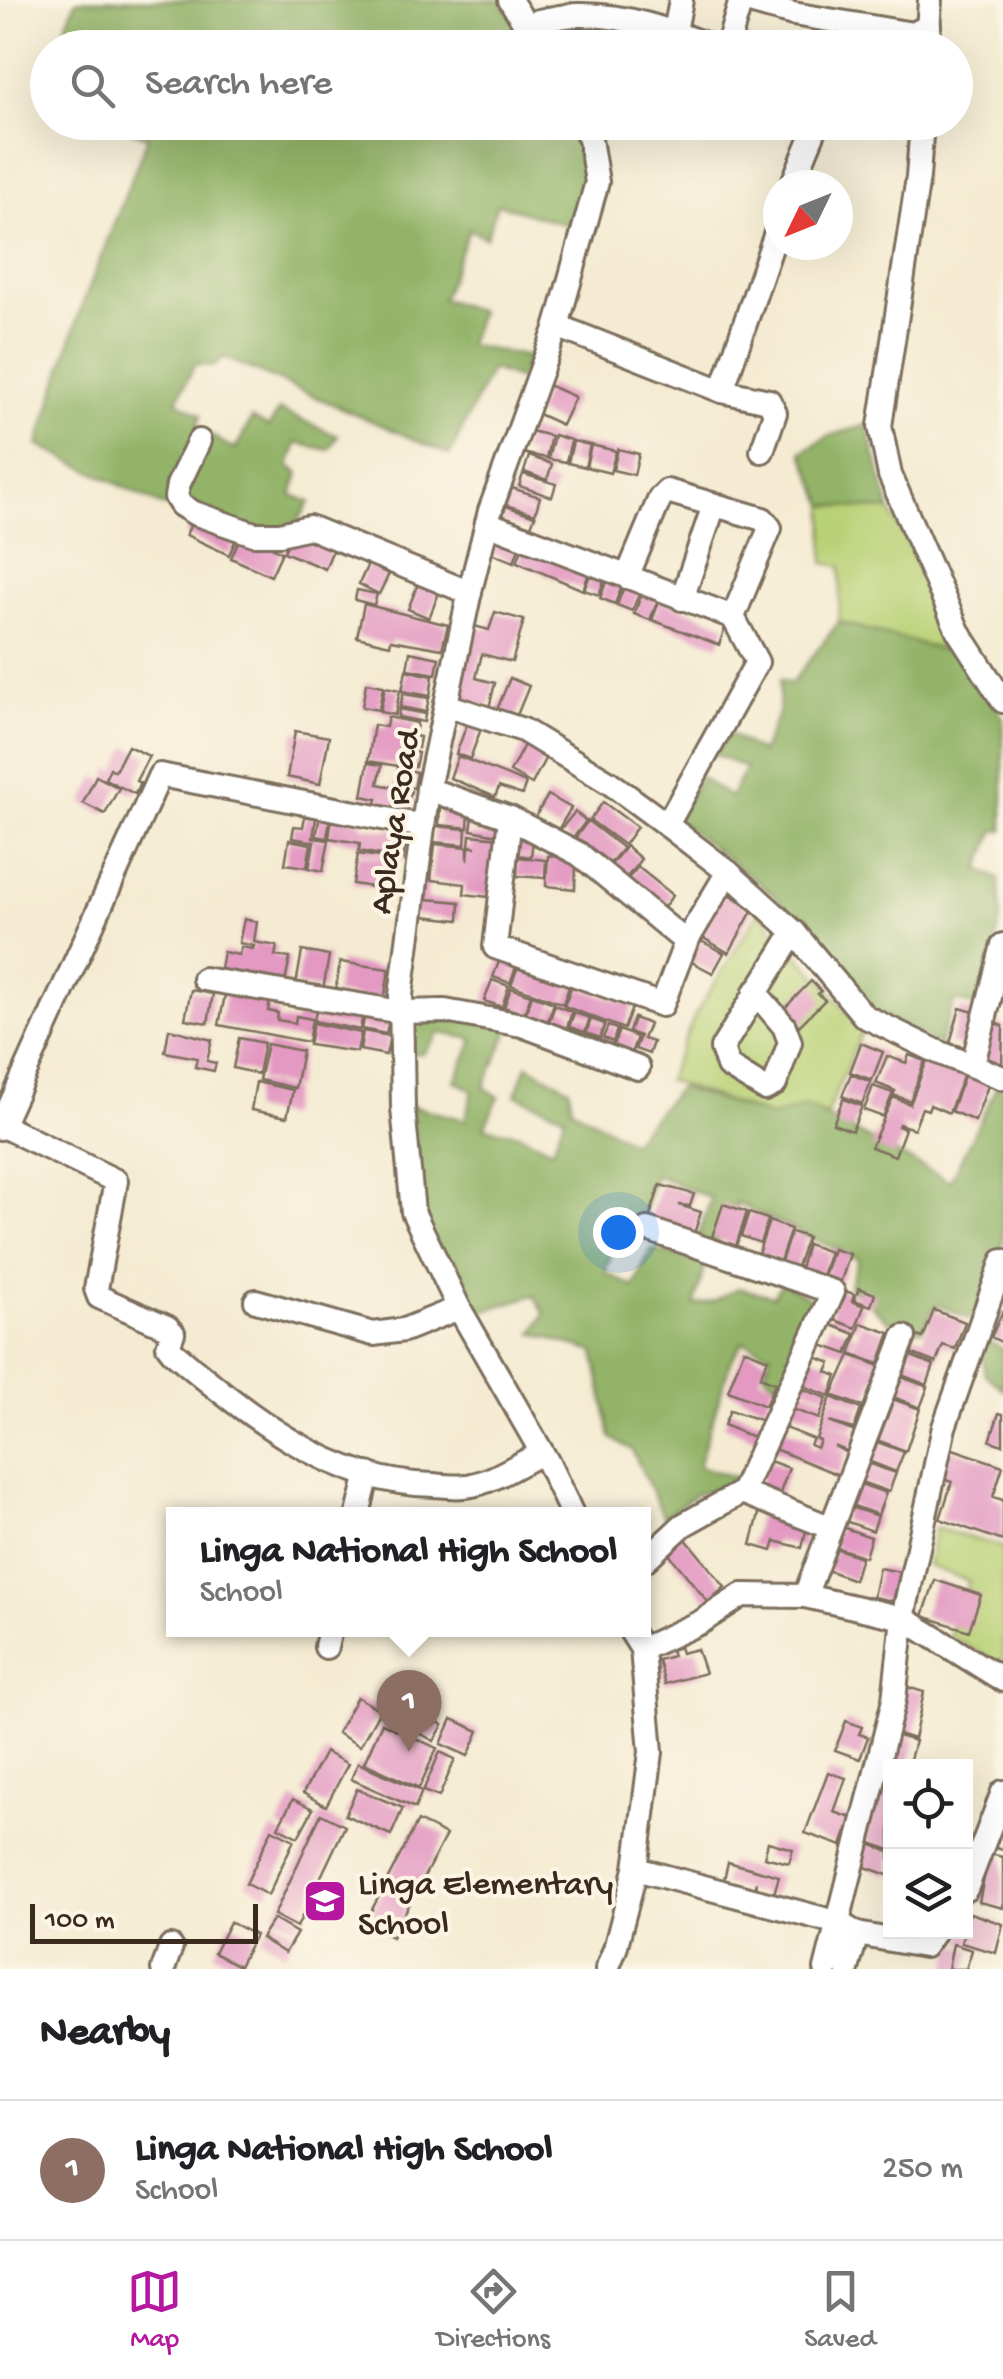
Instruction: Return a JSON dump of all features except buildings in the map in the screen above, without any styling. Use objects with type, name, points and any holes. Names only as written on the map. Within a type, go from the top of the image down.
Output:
[{"type":"street","points":[[510,0],[528,30]]},
{"type":"street","points":[[675,30],[681,0]]},
{"type":"street","points":[[733,30],[742,0],[793,14],[889,30]]},
{"type":"street","points":[[928,30],[930,0]]},
{"type":"street","points":[[524,24],[578,7],[667,30]]},
{"type":"street","name":"Aplaya Road","points":[[569,1507],[459,1308],[413,1212],[404,1108],[402,1012],[422,826],[446,704],[487,523],[557,326],[597,182],[590,140]]},
{"type":"street","points":[[798,170],[811,140]]},
{"type":"street","points":[[921,140],[880,426],[890,474],[958,630],[1003,701]]},
{"type":"street","points":[[722,391],[767,260]]},
{"type":"street","points":[[557,326],[722,391],[769,401],[775,413],[762,451]]},
{"type":"street","points":[[199,441],[176,496],[181,505],[194,513],[254,534],[280,534],[309,527],[470,593]]},
{"type":"street","points":[[627,577],[660,498],[667,491],[763,518],[770,528],[733,617]]},
{"type":"street","points":[[682,599],[714,504]]},
{"type":"street","points":[[487,523],[733,617],[757,662],[667,825]]},
{"type":"street","points":[[446,704],[523,730],[610,783],[667,825],[728,872],[794,932],[864,1016],[1003,1078]]},
{"type":"street","points":[[422,826],[160,775],[1,1127],[116,1182],[96,1290],[99,1298],[167,1327],[173,1333],[168,1346],[172,1351],[268,1430],[368,1474],[406,1485],[471,1486],[542,1453]]},
{"type":"street","points":[[428,789],[510,818],[578,854],[686,942]]},
{"type":"street","points":[[510,818],[496,946],[662,1005],[686,942],[728,872]]},
{"type":"street","points":[[755,992],[794,932]]},
{"type":"street","points":[[973,1064],[1003,944]]},
{"type":"street","points":[[204,979],[402,1012],[446,1011],[522,1025],[638,1068]]},
{"type":"street","points":[[647,1230],[833,1292],[742,1492],[683,1525],[651,1555]]},
{"type":"street","points":[[847,1969],[848,1929],[894,1700],[903,1618],[944,1427],[1003,1261]]},
{"type":"street","points":[[256,1300],[373,1334],[404,1330],[459,1308]]},
{"type":"street","points":[[804,1596],[904,1337]]},
{"type":"street","points":[[360,1507],[368,1474]]},
{"type":"street","points":[[742,1492],[829,1526]]},
{"type":"street","points":[[651,1636],[701,1622],[742,1595],[804,1596],[903,1618],[1003,1680]]},
{"type":"street","points":[[607,1969],[636,1869],[651,1752],[636,1640]]},
{"type":"street","points":[[973,1871],[1003,1792]]},
{"type":"street","points":[[636,1869],[883,1937]]},
{"type":"street","points":[[826,1969],[848,1929]]},
{"type":"street","points":[[893,1939],[924,1946],[929,1939]]},
{"type":"green space","points":[[76,0],[500,0],[519,30],[64,30]]},
{"type":"green space","points":[[147,140],[579,140],[587,165],[574,227],[497,204],[486,238],[469,229],[442,299],[479,311],[468,345],[530,357],[519,379],[491,369],[450,455],[223,357],[215,366],[195,364],[177,401],[201,415],[197,427],[235,450],[252,418],[269,427],[279,410],[338,436],[329,450],[297,443],[289,465],[299,474],[292,495],[310,502],[282,547],[161,505],[38,445],[81,308]]},
{"type":"green space","points":[[867,425],[890,510],[825,505],[802,452],[829,436]]},
{"type":"green space","points":[[825,505],[890,510],[965,656],[839,622],[841,566],[824,563]]},
{"type":"green space","points":[[839,622],[965,656],[1003,718],[1003,831],[995,830],[980,869],[999,879],[1001,918],[979,1008],[955,1000],[939,1045],[871,1009],[835,962],[774,895],[676,819],[700,777],[730,797],[746,768],[714,754],[730,734],[761,753],[779,712],[780,680],[791,684]]},
{"type":"green space","points":[[759,912],[830,990],[862,1032],[826,1116],[806,1106],[772,1117],[667,1080],[696,1013]]},
{"type":"green space","points":[[440,1016],[510,1028],[484,1087],[499,1097],[484,1127],[519,1134],[552,1150],[565,1116],[516,1095],[527,1065],[569,1088],[572,1108],[631,1142],[679,1087],[772,1117],[806,1106],[950,1181],[997,1086],[1003,1088],[1003,1244],[975,1321],[936,1304],[922,1330],[890,1322],[849,1286],[858,1259],[736,1203],[715,1246],[697,1241],[711,1198],[655,1175],[640,1220],[625,1217],[605,1272],[633,1287],[652,1249],[706,1263],[694,1305],[714,1301],[738,1288],[773,1296],[782,1283],[815,1301],[783,1387],[765,1374],[770,1353],[743,1342],[731,1360],[698,1466],[734,1477],[730,1486],[696,1494],[664,1517],[632,1450],[611,1438],[594,1352],[533,1333],[545,1314],[534,1295],[470,1315],[421,1215],[411,1106],[465,1120],[473,1090],[455,1081],[474,1039],[440,1033],[423,1054],[410,1053],[408,1020]]},
{"type":"green space","points":[[983,1340],[1003,1349],[1003,1389],[984,1373]]},
{"type":"green space","points":[[935,1528],[1003,1547],[1003,1665],[949,1636],[969,1581],[928,1566]]},
{"type":"place","name":"Linga National High School","points":[[409,1752]]},
{"type":"place","name":"Linga Elementary School","points":[[325,1901]]}]
